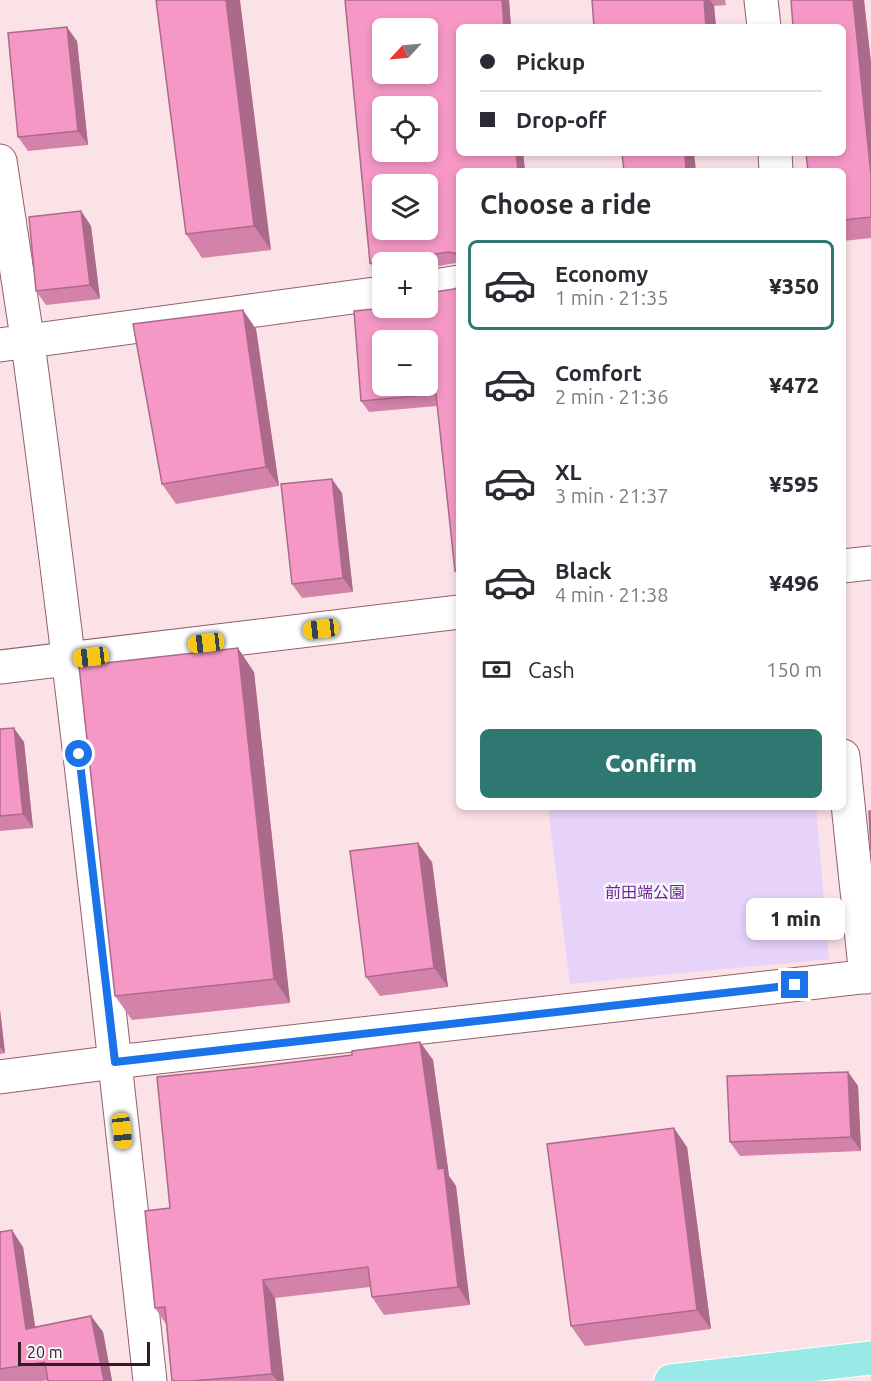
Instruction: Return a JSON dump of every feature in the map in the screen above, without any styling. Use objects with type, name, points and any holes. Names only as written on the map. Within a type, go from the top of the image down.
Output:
[{"type":"main road","points":[[671,1381],[871,1358]]},
{"type":"street","points":[[761,0],[764,24]]},
{"type":"street","points":[[0,161],[14,343],[68,659],[150,1381]]},
{"type":"street","points":[[438,285],[456,282]]},
{"type":"street","points":[[14,343],[372,294]]},
{"type":"street","points":[[846,566],[871,563]]},
{"type":"street","points":[[0,668],[456,612]]},
{"type":"street","points":[[0,1077],[868,977],[846,783]]},
{"type":"green space","name":"前田端公園","points":[[548,810],[816,810],[829,959],[570,984]]},
{"type":"building","points":[[156,0],[226,0],[254,226],[186,234]]},
{"type":"building","points":[[345,0],[502,0],[504,24],[456,24],[456,156],[516,156],[518,168],[456,168],[456,253],[372,252],[372,263],[370,263]]},
{"type":"building","points":[[592,0],[704,0],[706,24],[594,24]]},
{"type":"building","points":[[791,0],[853,0],[871,175],[871,217],[846,220],[846,168],[808,168],[806,156],[846,156],[846,24],[793,24]]},
{"type":"building","points":[[67,27],[78,131],[18,137],[8,33]]},
{"type":"building","points":[[622,156],[685,156],[686,168],[624,168]]},
{"type":"building","points":[[81,211],[90,285],[36,291],[29,217]]},
{"type":"building","points":[[456,288],[456,571],[436,396],[438,330],[372,330],[372,396],[415,396],[361,401],[354,311],[372,309],[372,318],[438,318],[438,291]]},
{"type":"building","points":[[243,310],[266,467],[162,484],[133,324]]},
{"type":"building","points":[[332,479],[343,578],[292,584],[281,484]]},
{"type":"building","points":[[238,648],[274,979],[115,996],[79,666]]},
{"type":"building","points":[[14,728],[23,814],[0,816],[0,729]]},
{"type":"building","points":[[869,811],[871,811],[871,851]]},
{"type":"building","points":[[418,843],[434,968],[366,977],[350,851]]},
{"type":"building","points":[[420,1042],[438,1169],[444,1168],[458,1287],[372,1297],[368,1267],[263,1280],[272,1374],[172,1381],[165,1307],[155,1308],[145,1211],[170,1208],[157,1077],[352,1055],[352,1051]]},
{"type":"building","points":[[848,1072],[851,1137],[730,1142],[727,1076]]},
{"type":"building","points":[[674,1128],[697,1310],[571,1326],[547,1144]]},
{"type":"building","points":[[12,1230],[26,1329],[91,1316],[104,1381],[48,1381],[45,1362],[0,1369],[0,1232]]},
{"type":"route","points":[[79,754],[115,1062],[795,985]]}]
